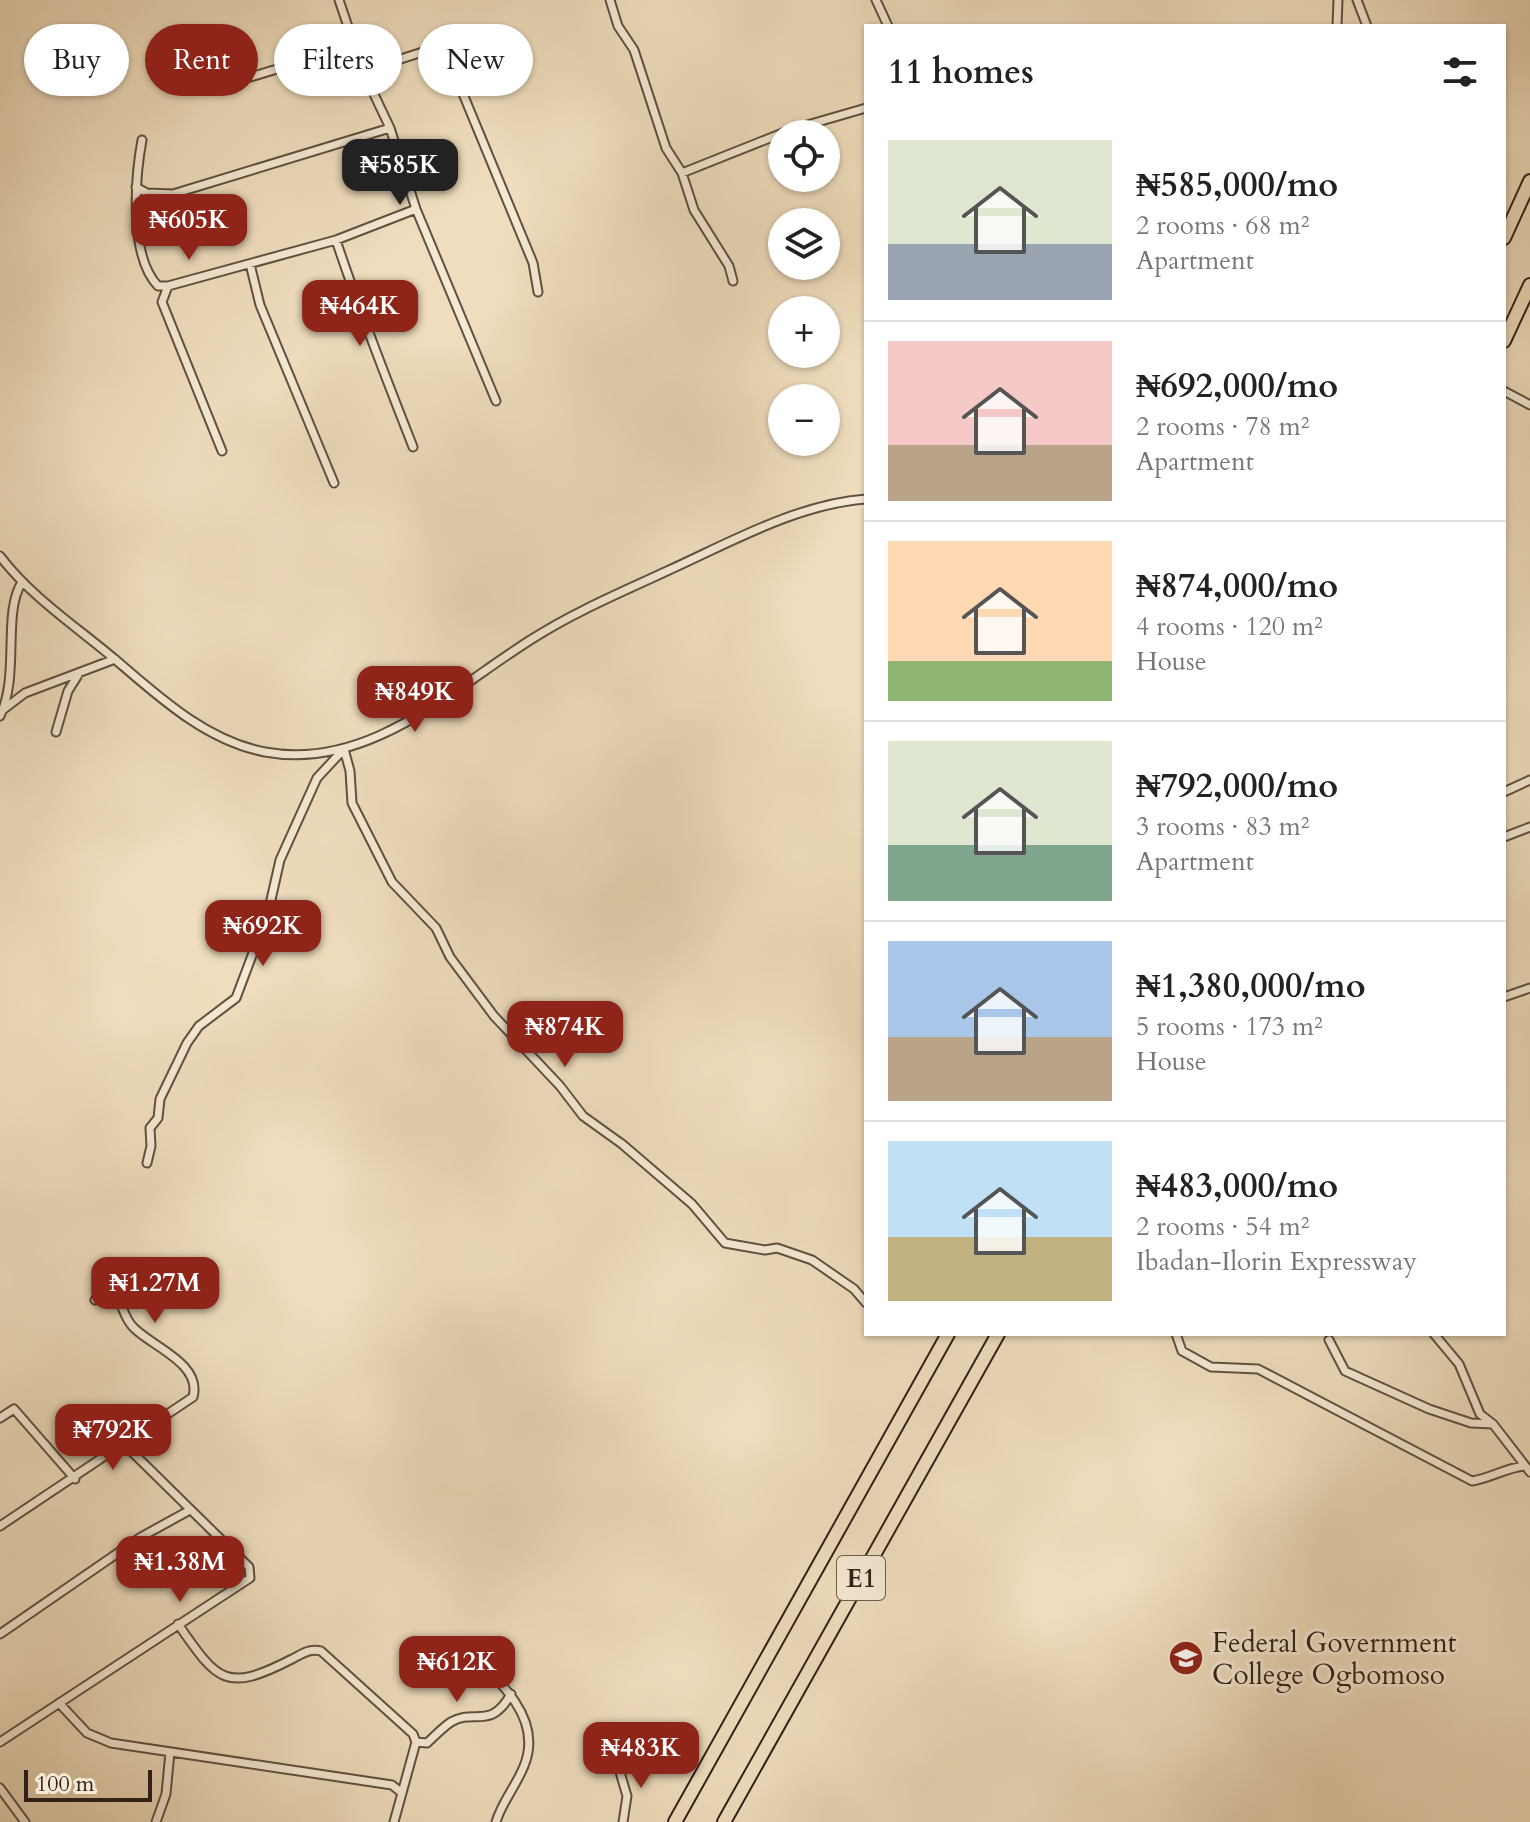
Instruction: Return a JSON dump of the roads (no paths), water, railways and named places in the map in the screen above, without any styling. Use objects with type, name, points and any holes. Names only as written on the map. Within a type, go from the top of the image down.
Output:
[{"type":"highway","points":[[1506,234],[1530,181]]},
{"type":"highway","points":[[1506,337],[1530,285]]},
{"type":"highway","name":"E1","points":[[675,1822],[947,1336]]},
{"type":"highway","name":"E1","points":[[724,1822],[997,1336]]},
{"type":"street","points":[[339,0],[349,24]]},
{"type":"street","points":[[610,0],[618,26],[634,50],[666,148],[682,173],[694,210],[729,266],[733,281]]},
{"type":"street","points":[[876,0],[887,24]]},
{"type":"street","points":[[1337,24],[1338,0]]},
{"type":"street","points":[[1357,0],[1366,24]]},
{"type":"street","points":[[402,59],[432,49],[449,60],[533,263],[538,292]]},
{"type":"street","points":[[375,96],[390,128],[416,209],[496,401]]},
{"type":"street","points":[[682,173],[790,130],[864,109]]},
{"type":"street","points":[[136,187],[147,193],[173,194],[390,128]]},
{"type":"street","points":[[142,140],[136,187],[142,251],[150,278],[158,286],[168,286],[336,240],[416,209]]},
{"type":"street","points":[[336,240],[357,308],[373,339],[413,447]]},
{"type":"street","points":[[250,264],[260,305],[334,483]]},
{"type":"street","points":[[168,286],[162,302],[222,451]]},
{"type":"street","points":[[1506,392],[1530,405]]},
{"type":"street","points":[[0,556],[22,582],[178,712],[239,744],[266,752],[344,749],[385,732],[442,702],[532,639],[630,589],[751,533],[818,508],[864,499]]},
{"type":"street","points":[[1,713],[13,663],[14,608],[22,582]]},
{"type":"street","points":[[1,713],[25,693],[115,659]]},
{"type":"street","points":[[56,732],[68,691],[78,675]]},
{"type":"street","points":[[147,1163],[151,1146],[150,1128],[158,1118],[160,1099],[176,1065],[199,1026],[236,998],[265,923],[280,860],[317,778],[344,749]]},
{"type":"street","points":[[344,749],[350,771],[352,803],[392,882],[436,928],[450,957],[494,1016],[560,1086],[583,1116],[622,1144],[692,1204],[725,1243],[765,1250],[777,1248],[812,1260],[854,1289],[864,1301]]},
{"type":"street","points":[[1506,791],[1530,780]]},
{"type":"street","points":[[1506,836],[1530,827]]},
{"type":"street","points":[[1506,996],[1530,988]]},
{"type":"street","points":[[0,1526],[75,1479],[193,1397],[194,1384],[187,1370],[133,1328],[119,1300],[106,1296],[95,1300]]},
{"type":"street","points":[[1177,1336],[1182,1351],[1211,1367],[1258,1369],[1472,1481],[1488,1479],[1502,1469],[1528,1469]]},
{"type":"street","points":[[1436,1336],[1459,1364],[1480,1414],[1493,1424],[1528,1469]]},
{"type":"street","points":[[1329,1340],[1345,1371],[1429,1409],[1471,1423],[1493,1424]]},
{"type":"street","points":[[0,1418],[14,1409],[75,1479]]},
{"type":"street","points":[[0,1742],[243,1583],[251,1572],[125,1445]]},
{"type":"street","points":[[0,1634],[141,1537],[190,1510]]},
{"type":"street","points":[[178,1624],[211,1669],[224,1677],[244,1680],[263,1676],[309,1650],[321,1651],[413,1734],[416,1742],[394,1822]]},
{"type":"street","points":[[466,1651],[511,1694],[527,1728],[527,1757],[496,1822]]},
{"type":"street","points":[[416,1742],[427,1743],[453,1720],[491,1716],[505,1705],[511,1694]]},
{"type":"street","points":[[59,1703],[87,1733],[111,1743],[344,1776],[392,1785],[402,1793]]},
{"type":"street","points":[[156,1822],[166,1794],[170,1752]]},
{"type":"street","points":[[617,1762],[627,1796],[623,1822]]},
{"type":"street","points":[[0,1788],[25,1822]]},
{"type":"place","name":"Federal Government College Ogbomoso","points":[[1186,1658]]}]
